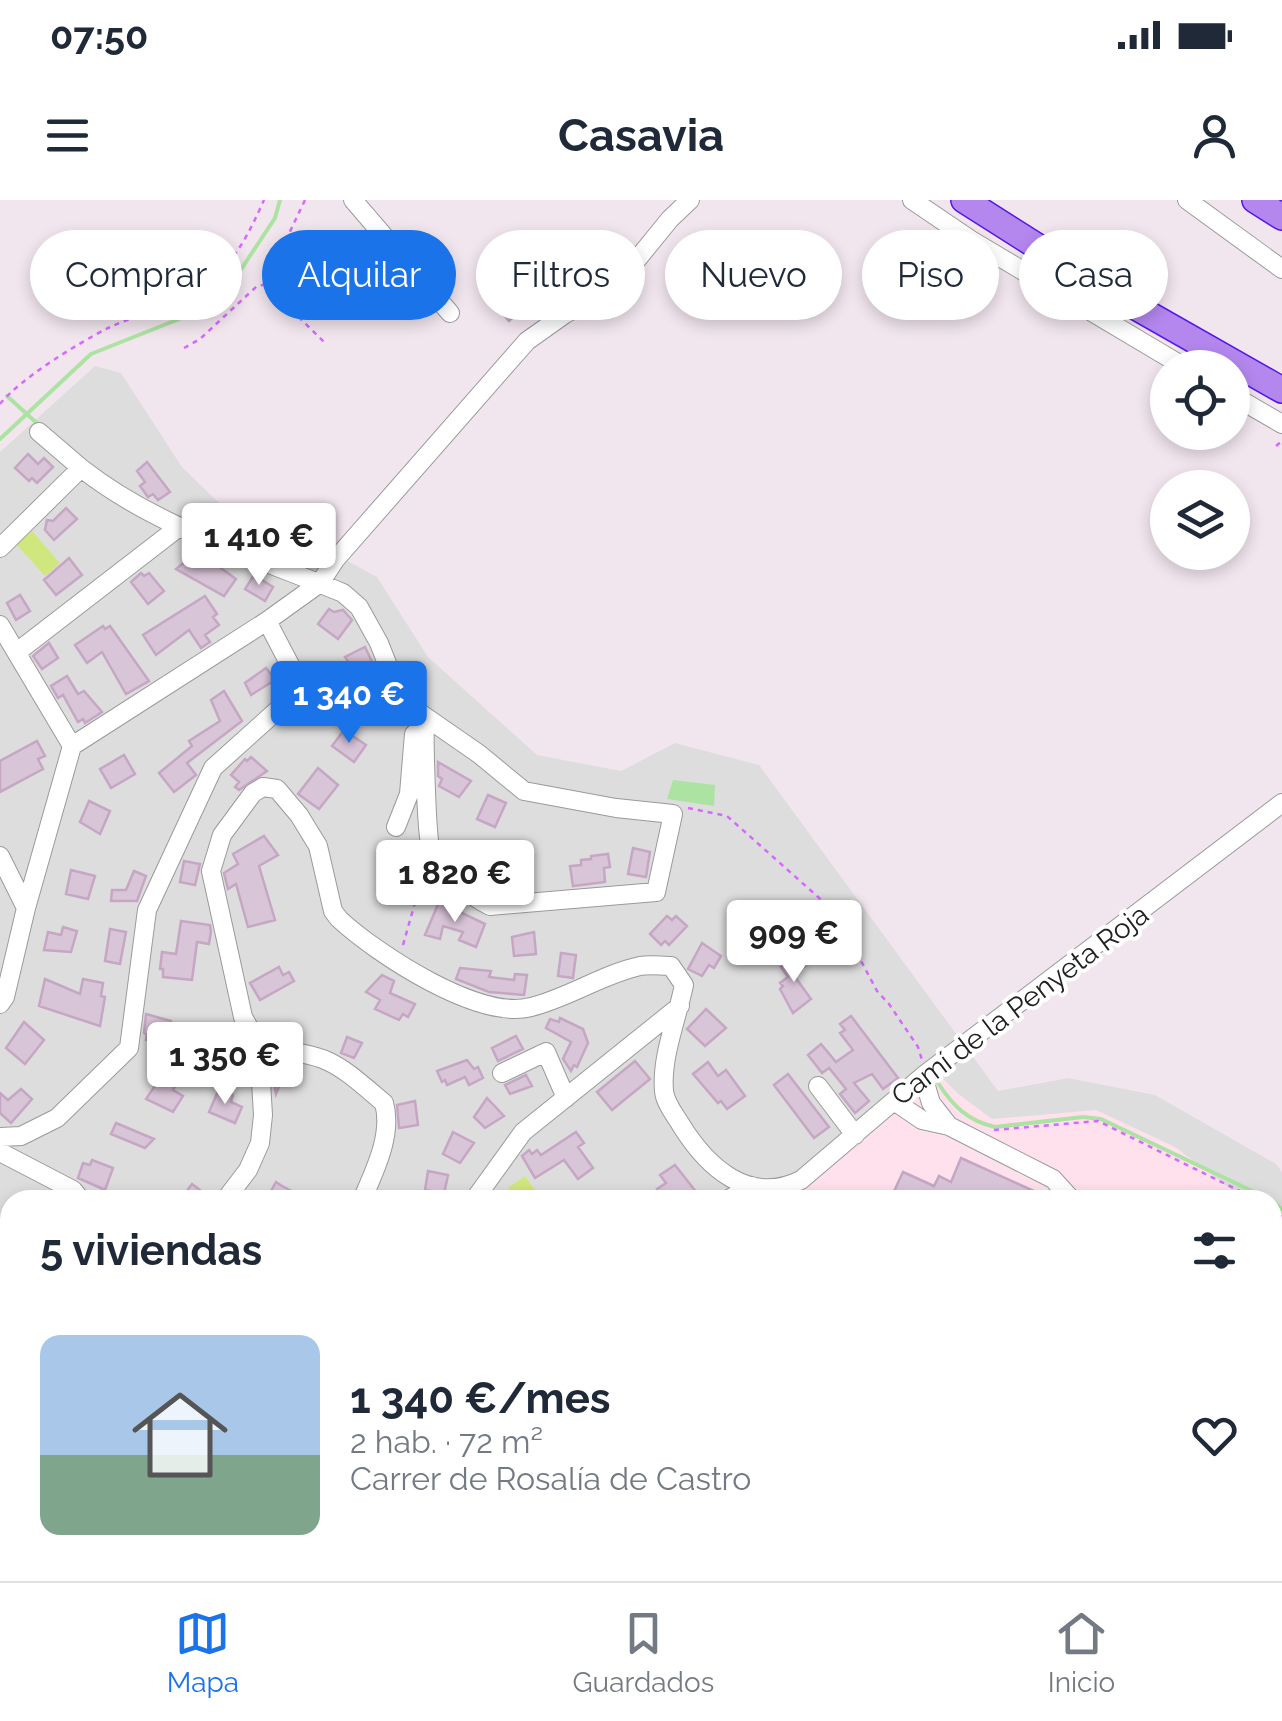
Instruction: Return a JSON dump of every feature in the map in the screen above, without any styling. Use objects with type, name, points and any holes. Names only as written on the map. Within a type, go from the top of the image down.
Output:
[{"type":"highway","points":[[964,200],[1106,290],[1282,390]]},
{"type":"highway","points":[[1255,200],[1282,217]]},
{"type":"street","points":[[353,200],[379,230]]},
{"type":"street","points":[[0,1004],[72,746],[320,583],[344,550],[527,342],[565,314],[613,288],[690,200]]},
{"type":"street","points":[[912,200],[971,240],[1156,350]]},
{"type":"street","points":[[1187,200],[1282,268]]},
{"type":"street","points":[[1250,405],[1282,424]]},
{"type":"street","points":[[39,432],[116,496],[180,527],[342,593],[359,607],[379,644],[393,688],[404,702],[426,718],[524,791],[672,814],[656,892],[490,906],[474,897],[444,870],[430,850],[423,744],[426,718]]},
{"type":"street","points":[[0,548],[81,468]]},
{"type":"street","points":[[17,652],[180,527]]},
{"type":"street","points":[[267,621],[302,688]]},
{"type":"street","points":[[0,625],[72,746]]},
{"type":"street","points":[[0,1138],[21,1136],[57,1118],[130,1048],[147,910],[213,768],[302,688],[393,688]]},
{"type":"street","points":[[396,828],[409,794],[414,729],[426,718]]},
{"type":"street","points":[[366,1190],[384,1138],[384,1103],[336,1063],[305,1051],[267,1050],[252,1034],[244,1016],[211,883],[212,858],[222,835],[253,793],[263,787],[277,789],[318,846],[333,911],[346,926],[398,965],[483,1004],[512,1011],[533,1007],[642,965],[671,966],[684,985],[663,1074],[664,1097],[692,1143],[724,1177],[752,1186],[790,1185],[801,1180]]},
{"type":"street","name":"Camí de la Penyeta Roja","points":[[801,1180],[923,1076],[1282,803]]},
{"type":"street","points":[[188,823],[222,835]]},
{"type":"street","points":[[0,856],[26,908]]},
{"type":"street","points":[[479,1190],[523,1132],[680,1006]]},
{"type":"street","points":[[233,1190],[248,1170],[260,1143],[261,1082],[267,1050]]},
{"type":"street","points":[[502,1073],[546,1052],[566,1098]]},
{"type":"street","points":[[923,1076],[931,1103],[948,1126]]},
{"type":"street","points":[[818,1086],[854,1135]]},
{"type":"street","points":[[894,1100],[922,1120],[948,1126],[1053,1179],[1063,1190]]},
{"type":"street","points":[[0,1152],[73,1190]]},
{"type":"street","points":[[798,1190],[801,1180]]},
{"type":"street","points":[[745,1190],[752,1186]]},
{"type":"path","points":[[1,402],[14,388],[107,329],[211,282],[250,233],[264,200]]},
{"type":"path","points":[[291,230],[305,200]]},
{"type":"path","points":[[184,348],[200,339],[262,285]]},
{"type":"path","points":[[301,320],[325,344]]},
{"type":"path","points":[[1276,446],[1282,441]]},
{"type":"path","points":[[672,814],[685,808],[727,816],[826,904],[842,925],[877,991],[918,1047],[923,1076]]},
{"type":"path","points":[[398,965],[430,850]]},
{"type":"path","points":[[995,1131],[1098,1122],[1237,1190]]},
{"type":"shaded area","points":[[95,366],[121,373],[182,467],[220,504],[309,540],[377,577],[428,657],[537,755],[621,771],[675,743],[759,765],[998,1091],[1068,1078],[1155,1095],[1276,1164],[1282,1172],[1282,1190],[0,1190],[0,452]]},
{"type":"shaded area","points":[[32,531],[60,563],[45,576],[17,545]]},
{"type":"shaded area","points":[[673,780],[715,785],[714,806],[667,799]]},
{"type":"shaded area","points":[[936,1071],[957,1093],[992,1119],[1096,1110],[1175,1147],[1232,1190],[797,1190]]},
{"type":"shaded area","points":[[525,1176],[535,1190],[510,1190]]},
{"type":"building","points":[[28,454],[38,464],[44,458],[53,467],[37,483],[15,468]]},
{"type":"building","points":[[147,462],[170,492],[158,500],[153,494],[148,497],[140,486],[145,482],[137,471]]},
{"type":"building","points":[[66,508],[77,519],[54,540],[45,530],[47,520],[53,521]]},
{"type":"building","points":[[194,554],[236,579],[224,596],[176,569]]},
{"type":"building","points":[[69,558],[82,575],[56,595],[44,580]]},
{"type":"building","points":[[141,573],[149,573],[164,591],[148,604],[131,582]]},
{"type":"building","points":[[254,575],[273,587],[265,601],[245,589]]},
{"type":"building","points":[[20,595],[30,611],[16,620],[7,603]]},
{"type":"building","points":[[205,596],[219,625],[205,635],[210,642],[201,648],[189,630],[156,655],[143,635]]},
{"type":"building","points":[[329,609],[343,610],[352,620],[338,639],[318,624]]},
{"type":"building","points":[[103,626],[110,626],[149,681],[126,694],[102,652],[87,663],[75,645]]},
{"type":"building","points":[[49,643],[58,658],[42,669],[33,656]]},
{"type":"building","points":[[365,647],[377,672],[369,676],[364,672],[357,675],[345,657]]},
{"type":"building","points":[[266,668],[275,680],[251,695],[245,683]]},
{"type":"building","points":[[67,676],[78,694],[84,691],[102,712],[85,723],[83,719],[78,722],[63,695],[58,698],[51,686]]},
{"type":"building","points":[[224,691],[242,721],[187,763],[196,775],[174,792],[159,773],[192,746],[189,741],[220,721],[211,700]]},
{"type":"building","points":[[344,730],[366,745],[354,762],[332,746]]},
{"type":"building","points":[[37,741],[45,756],[38,759],[43,769],[0,792],[0,761]]},
{"type":"building","points":[[124,755],[135,774],[111,788],[100,769]]},
{"type":"building","points":[[251,757],[267,771],[239,790],[235,787],[239,782],[231,775]]},
{"type":"building","points":[[438,762],[471,781],[459,797],[439,786],[442,779],[438,776]]},
{"type":"building","points":[[318,768],[338,785],[319,809],[298,794]]},
{"type":"building","points":[[488,795],[506,803],[495,827],[477,819]]},
{"type":"building","points":[[89,801],[110,811],[100,834],[80,822]]},
{"type":"building","points":[[264,836],[278,855],[259,866],[275,920],[248,927],[236,884],[228,889],[224,873],[238,864],[233,854]]},
{"type":"building","points":[[633,848],[650,852],[646,877],[628,874]]},
{"type":"building","points":[[463,850],[493,867],[485,885],[454,863]]},
{"type":"building","points":[[608,854],[610,867],[604,868],[605,882],[573,886],[570,866],[581,865],[581,860],[591,856]]},
{"type":"building","points":[[184,861],[200,864],[195,885],[180,882]]},
{"type":"building","points":[[71,870],[95,876],[88,899],[66,894]]},
{"type":"building","points":[[134,871],[146,876],[137,901],[111,901],[112,890],[126,890]]},
{"type":"building","points":[[439,902],[485,924],[476,947],[459,940],[463,932],[443,926],[440,939],[425,935]]},
{"type":"building","points":[[667,916],[672,920],[676,916],[687,926],[669,945],[665,941],[661,945],[650,934]]},
{"type":"building","points":[[181,921],[210,925],[209,944],[197,942],[192,980],[163,977],[160,969],[162,952],[176,954]]},
{"type":"building","points":[[63,927],[77,931],[71,952],[44,950],[48,932],[61,935]]},
{"type":"building","points":[[110,929],[126,932],[120,964],[105,961]]},
{"type":"building","points":[[534,932],[536,954],[514,956],[512,937]]},
{"type":"building","points":[[702,943],[721,956],[714,968],[709,965],[702,976],[688,969]]},
{"type":"building","points":[[561,953],[576,955],[573,978],[558,976]]},
{"type":"building","points":[[797,955],[805,966],[793,974],[811,999],[793,1013],[780,989],[780,983],[788,977],[781,967]]},
{"type":"building","points":[[279,967],[283,975],[289,972],[294,981],[260,1000],[250,983]]},
{"type":"building","points":[[460,968],[491,971],[489,977],[514,980],[515,974],[527,975],[524,995],[489,992],[456,979]]},
{"type":"building","points":[[382,975],[394,981],[390,993],[415,1004],[408,1017],[403,1014],[399,1020],[375,1009],[380,1000],[366,992]]},
{"type":"building","points":[[45,979],[80,994],[83,979],[103,983],[100,1026],[39,1006]]},
{"type":"building","points":[[706,1009],[726,1028],[705,1046],[687,1029]]},
{"type":"building","points":[[146,1014],[171,1021],[167,1043],[146,1040]]},
{"type":"building","points":[[851,1016],[898,1078],[883,1089],[872,1074],[854,1083],[869,1101],[855,1113],[840,1094],[846,1089],[842,1084],[829,1068],[822,1073],[808,1055],[821,1044],[836,1062],[853,1050],[840,1033],[845,1030],[840,1024]]},
{"type":"building","points":[[560,1018],[583,1029],[588,1043],[577,1067],[574,1065],[571,1071],[563,1059],[571,1042],[546,1028],[550,1019],[559,1022]]},
{"type":"building","points":[[24,1022],[44,1040],[25,1064],[6,1048]]},
{"type":"building","points":[[516,1036],[523,1049],[498,1061],[492,1048]]},
{"type":"building","points":[[347,1037],[362,1043],[354,1058],[341,1053]]},
{"type":"building","points":[[467,1060],[474,1069],[478,1067],[483,1078],[469,1085],[465,1077],[447,1085],[445,1080],[442,1082],[437,1071]]},
{"type":"building","points":[[635,1061],[650,1079],[612,1110],[597,1092]]},
{"type":"building","points":[[708,1062],[718,1076],[726,1070],[745,1096],[727,1109],[693,1074]]},
{"type":"building","points":[[277,1064],[289,1064],[276,1094],[274,1083]]},
{"type":"building","points":[[163,1074],[177,1083],[173,1090],[183,1096],[173,1112],[146,1099]]},
{"type":"building","points":[[788,1074],[829,1127],[814,1138],[774,1085]]},
{"type":"building","points":[[526,1075],[532,1086],[510,1094],[505,1085]]},
{"type":"building","points":[[21,1089],[32,1099],[11,1123],[0,1113],[0,1093],[8,1100]]},
{"type":"building","points":[[219,1089],[233,1095],[231,1102],[242,1107],[235,1123],[209,1112]]},
{"type":"building","points":[[487,1098],[504,1116],[485,1128],[474,1117]]},
{"type":"building","points":[[415,1101],[418,1125],[399,1128],[397,1105]]},
{"type":"building","points":[[116,1123],[154,1139],[145,1148],[111,1134]]},
{"type":"building","points":[[453,1132],[474,1143],[460,1163],[443,1154]]},
{"type":"building","points":[[576,1132],[584,1143],[578,1147],[593,1168],[578,1179],[564,1160],[535,1178],[522,1156],[529,1150],[532,1154],[537,1150],[541,1155]]},
{"type":"building","points":[[961,1158],[1032,1190],[895,1190],[903,1172],[934,1186],[939,1176],[951,1182]]},
{"type":"building","points":[[92,1160],[113,1168],[105,1190],[78,1178],[83,1163],[90,1165]]},
{"type":"building","points":[[675,1165],[695,1190],[658,1190],[666,1183],[660,1175]]},
{"type":"building","points":[[428,1171],[448,1175],[445,1190],[425,1190]]},
{"type":"building","points":[[276,1182],[290,1190],[272,1190]]},
{"type":"waterway","points":[[0,439],[91,354],[184,317],[236,277],[275,218],[280,200]]},
{"type":"waterway","points":[[7,396],[40,426]]},
{"type":"waterway","points":[[939,1078],[938,1083],[956,1105],[985,1124],[995,1127],[1083,1117],[1101,1119],[1250,1190]]}]
